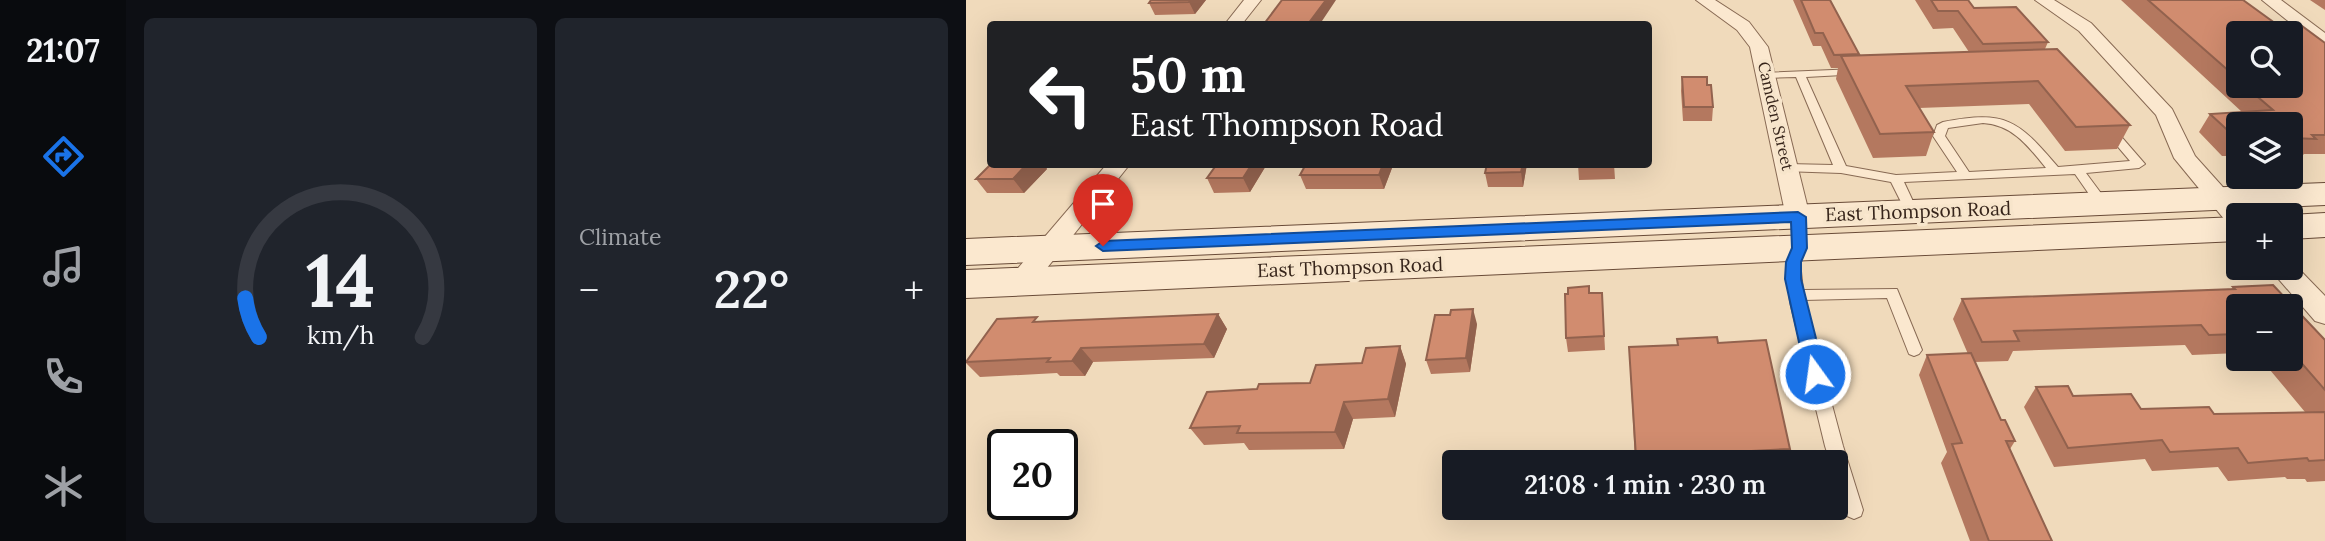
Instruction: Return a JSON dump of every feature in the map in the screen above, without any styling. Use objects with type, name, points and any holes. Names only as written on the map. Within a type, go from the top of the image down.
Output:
[{"type":"main road","name":"East Thompson Road","points":[[2287,203],[2325,194]]},
{"type":"main road","name":"East Thompson Road","points":[[966,284],[1799,232],[1912,212],[2103,204],[2226,215]]},
{"type":"main road","name":"East Thompson Road","points":[[966,252],[1799,232],[2226,216]]},
{"type":"main road","points":[[2303,226],[2325,225]]},
{"type":"street","points":[[1236,21],[1253,0]]},
{"type":"street","name":"Camden Street","points":[[1704,0],[1732,17],[1759,47],[1799,232]]},
{"type":"street","points":[[2043,0],[2087,29],[2165,113],[2185,158],[2226,208]]},
{"type":"street","points":[[2270,0],[2325,42]]},
{"type":"street","points":[[1022,281],[1116,168]]},
{"type":"street","points":[[2293,280],[2325,314]]},
{"type":"lane","points":[[1767,75],[1869,72]]},
{"type":"lane","points":[[1800,74],[1841,169]]},
{"type":"lane","points":[[1965,175],[1939,136],[1943,125],[1965,120],[2005,121],[2021,131],[2055,171]]},
{"type":"lane","points":[[1787,168],[1841,169],[1896,179],[2078,170],[2139,164],[2104,122]]},
{"type":"lane","points":[[2078,170],[2103,204]]},
{"type":"lane","points":[[1896,179],[1912,212]]},
{"type":"lane","points":[[1799,232],[1793,262],[1796,295],[1834,446],[1854,510]]},
{"type":"lane","points":[[1796,295],[1892,293],[1914,349]]},
{"type":"building","points":[[1151,0],[1190,0],[1149,3]]},
{"type":"building","points":[[1282,0],[1326,0],[1310,21],[1266,21]]},
{"type":"building","points":[[1801,0],[1830,0],[1859,54],[1834,55],[1823,33],[1815,33]]},
{"type":"building","points":[[1931,0],[1968,0],[1974,8],[2016,7],[2048,42],[1983,44],[1958,11],[1938,11]]},
{"type":"building","points":[[2148,0],[2243,0],[2272,21],[2226,21],[2226,68]]},
{"type":"building","points":[[2303,27],[2325,43],[2325,135],[2312,135],[2316,139],[2303,138],[2303,112],[2242,112],[2273,110],[2259,98],[2303,98]]},
{"type":"building","points":[[2057,49],[2130,125],[2076,127],[2038,81],[1906,86],[1934,132],[1880,134],[1841,56]]},
{"type":"building","points":[[1682,77],[1707,77],[1707,85],[1711,85],[1713,107],[1684,107]]},
{"type":"building","points":[[2226,113],[2226,129],[2210,114]]},
{"type":"building","points":[[987,168],[1023,168],[1013,179],[976,179]]},
{"type":"building","points":[[1214,168],[1249,168],[1243,178],[1207,178]]},
{"type":"building","points":[[1304,168],[1382,168],[1379,175],[1300,175]]},
{"type":"building","points":[[1486,168],[1522,168],[1521,172],[1485,173]]},
{"type":"building","points":[[2273,285],[2282,294],[2226,294],[2226,334],[2209,335],[2201,325],[2014,331],[2019,341],[1982,342],[1962,299],[2235,289],[2233,287]]},
{"type":"building","points":[[1589,286],[1589,293],[1602,293],[1604,336],[1566,338],[1565,294],[1568,294],[1568,288]]},
{"type":"building","points":[[1473,309],[1466,358],[1426,360],[1435,315],[1450,315],[1451,310]]},
{"type":"building","points":[[1218,314],[1204,344],[1081,348],[1072,361],[1047,362],[1050,358],[966,362],[997,319],[1037,317],[1033,322]]},
{"type":"building","points":[[2303,317],[2325,340],[2325,390],[2303,365]]},
{"type":"building","points":[[1717,337],[1718,343],[1766,340],[1790,449],[1636,450],[1629,347],[1678,345],[1677,339]]},
{"type":"building","points":[[1400,346],[1388,399],[1344,402],[1335,432],[1237,433],[1240,426],[1190,428],[1207,392],[1257,389],[1259,384],[1310,383],[1316,365],[1362,363],[1366,348]]},
{"type":"building","points":[[1971,353],[2001,420],[2005,420],[2015,441],[2006,441],[2052,541],[1989,541],[1952,444],[1962,443],[1927,355]]},
{"type":"building","points":[[2068,386],[2073,396],[2131,394],[2141,409],[2209,407],[2214,414],[2325,412],[2325,460],[2309,461],[2307,458],[2248,463],[2238,448],[2170,452],[2162,440],[2068,448],[2036,387]]},
{"type":"route","points":[[1103,246],[1798,217],[1800,248],[1793,262],[1793,279],[1815,374]]}]
